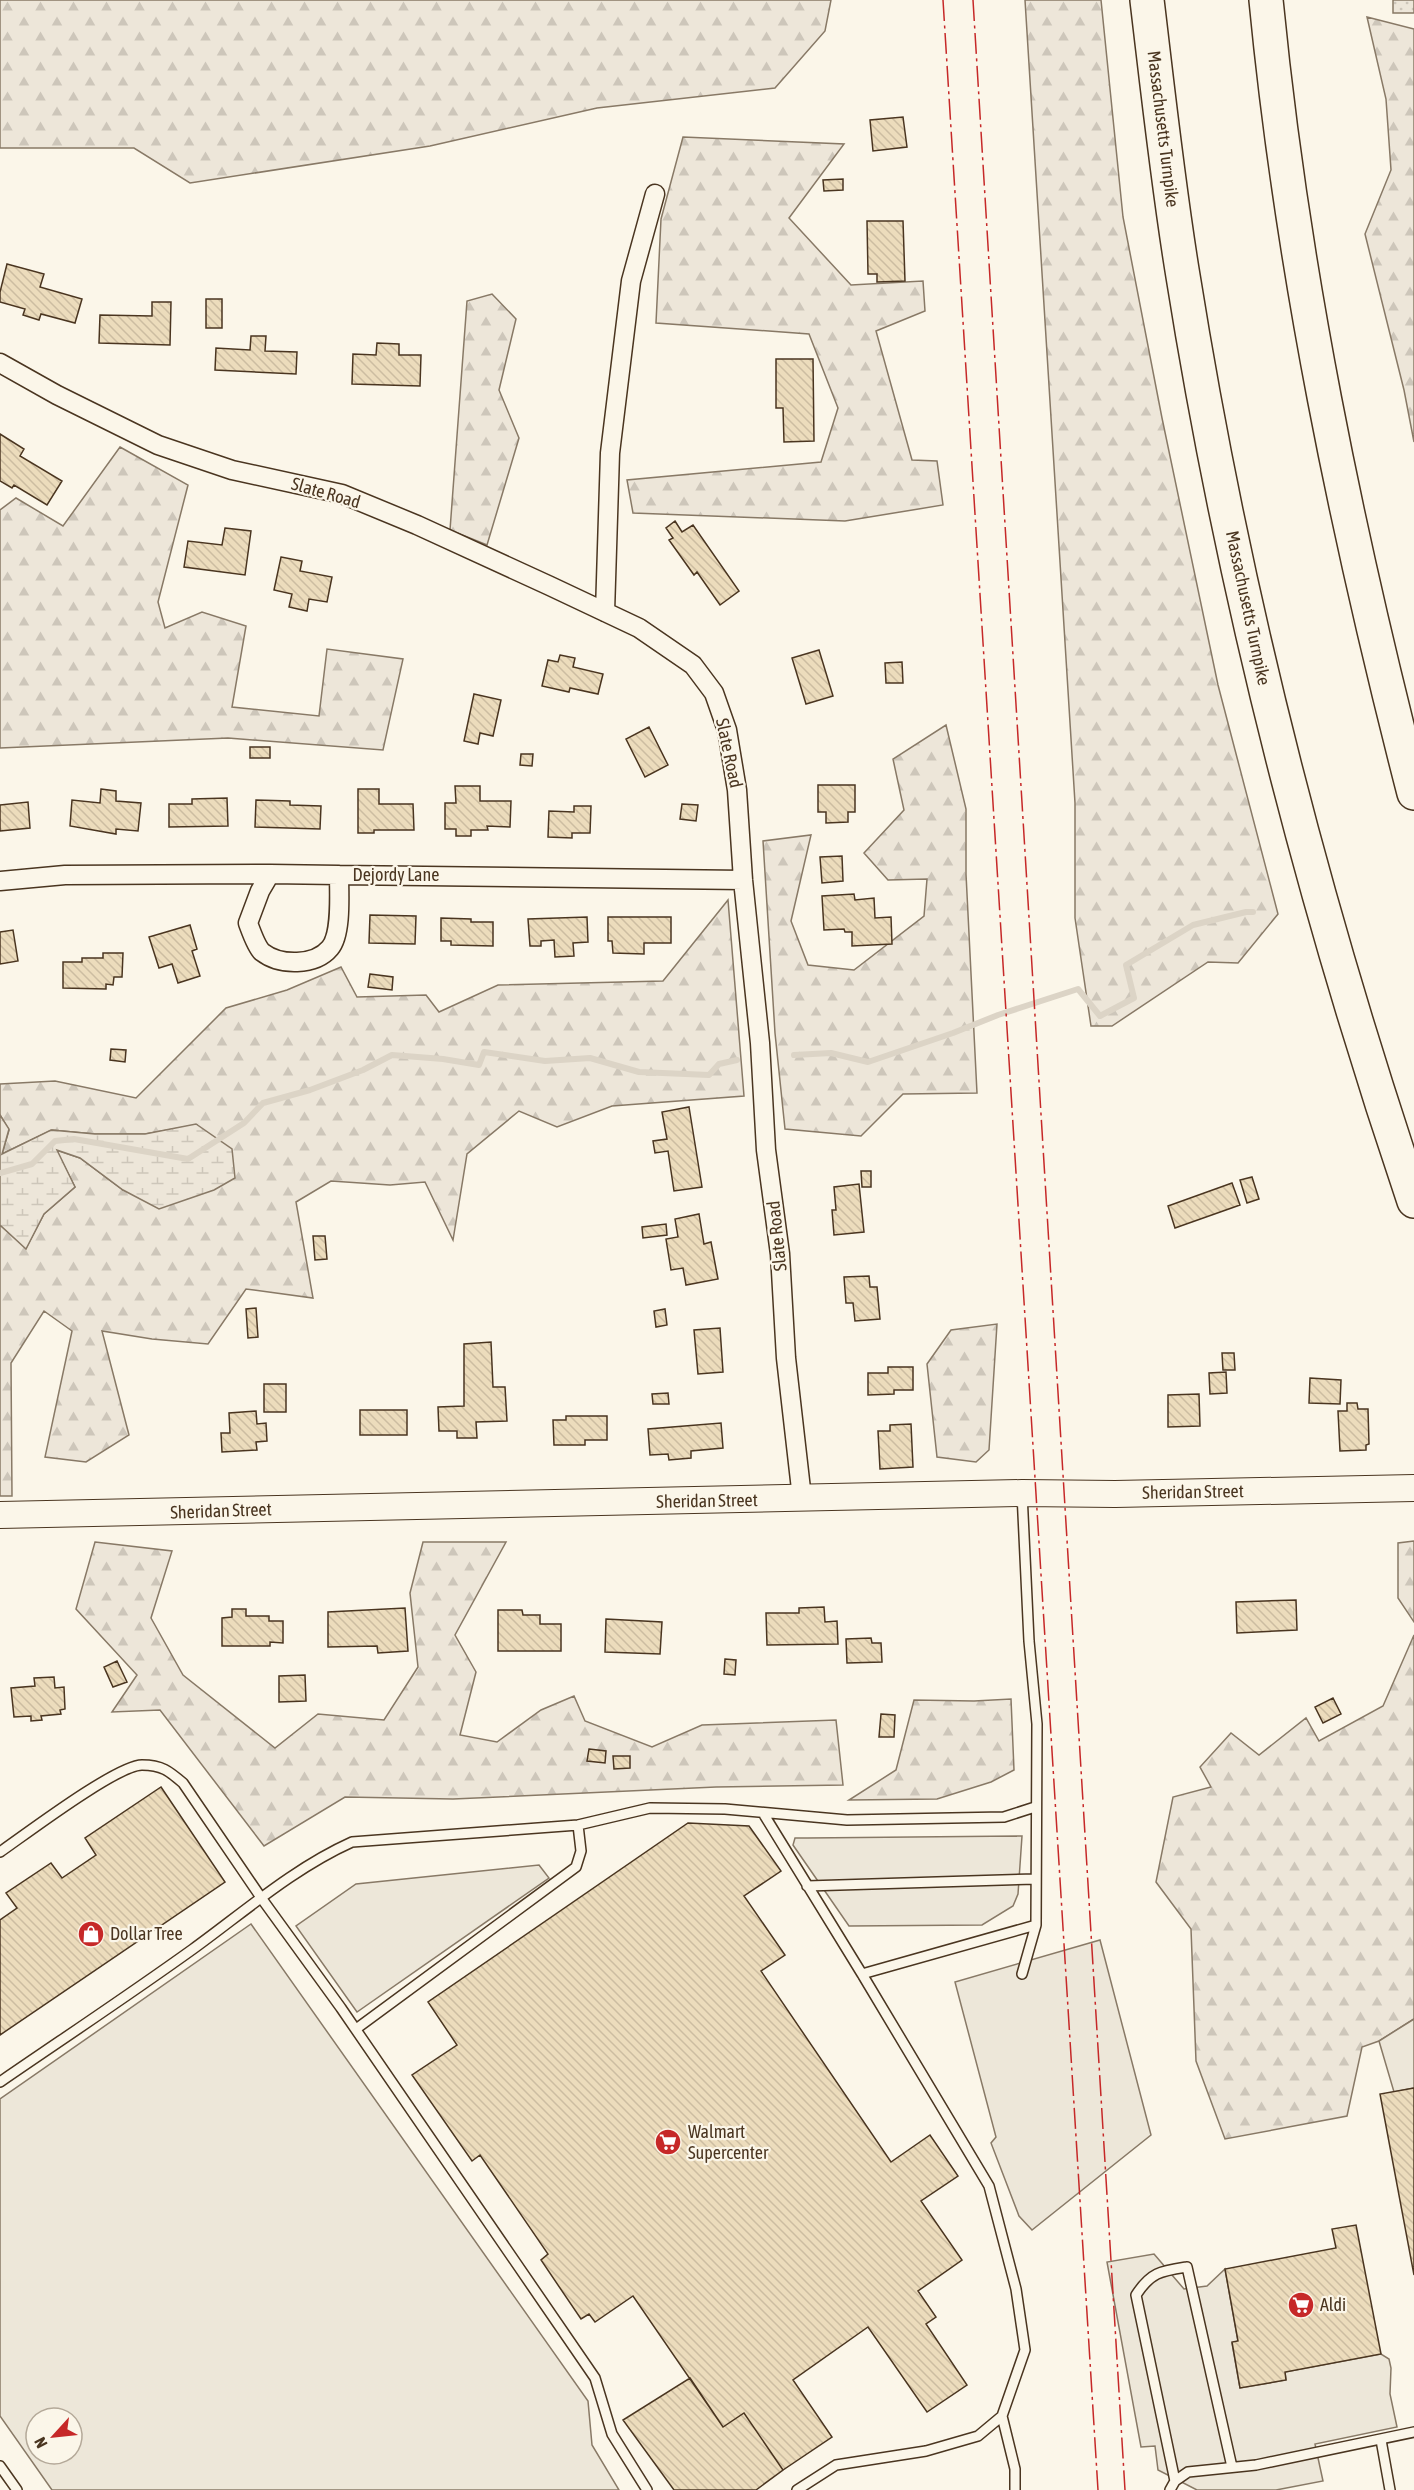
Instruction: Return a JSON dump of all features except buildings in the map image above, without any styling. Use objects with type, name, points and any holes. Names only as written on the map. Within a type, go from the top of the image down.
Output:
[{"type":"highway","name":"Massachusetts Turnpike","points":[[1147,0],[1182,276],[1243,588],[1278,739],[1308,852],[1368,1059],[1414,1201]]},
{"type":"highway","points":[[1266,0],[1310,322],[1380,662],[1414,793]]},
{"type":"street","points":[[605,612],[610,453],[631,281],[656,194]]},
{"type":"street","name":"Slate Road","points":[[0,363],[57,395],[158,445],[232,470],[342,494],[417,525],[639,628],[693,665],[714,693],[727,730],[737,790],[743,880],[760,1043],[766,1150],[780,1254],[786,1358],[802,1498]]},
{"type":"street","name":"Dejordy Lane","points":[[270,874],[260,891],[248,923],[261,951],[282,962],[312,961],[331,948],[338,928],[339,875],[743,880]]},
{"type":"street","points":[[0,881],[65,875],[339,875]]},
{"type":"street","name":"Sheridan Street","points":[[0,1515],[1022,1493],[1414,1488]]},
{"type":"lane","points":[[1022,1493],[1029,1641],[1037,1724],[1036,1925],[1022,1974]]},
{"type":"lane","points":[[0,1852],[113,1774],[140,1764],[165,1768],[183,1783],[262,1899],[356,2029],[595,2378],[612,2434],[647,2490]]},
{"type":"lane","points":[[0,2082],[88,2023],[326,1854],[352,1842],[578,1825],[650,1808],[725,1809],[847,1820],[1004,1817],[1035,1807]]},
{"type":"lane","points":[[763,1813],[989,2186],[1016,2289],[1024,2350],[1002,2416],[978,2436],[926,2451],[836,2465],[797,2490]]},
{"type":"lane","points":[[356,2029],[576,1867],[581,1851],[578,1825]]},
{"type":"lane","points":[[807,1886],[1036,1879]]},
{"type":"lane","points":[[862,1974],[1036,1925]]},
{"type":"lane","points":[[1175,2481],[1136,2295],[1145,2281],[1160,2271],[1187,2266],[1232,2468]]},
{"type":"lane","points":[[1002,2416],[1015,2469],[1015,2490]]},
{"type":"lane","points":[[1170,2490],[1175,2481],[1188,2472],[1232,2468],[1414,2432]]},
{"type":"lane","points":[[1381,2440],[1390,2490]]},
{"type":"lane","points":[[0,2466],[17,2490]]},
{"type":"green space","points":[[0,0],[831,0],[825,31],[775,88],[597,108],[430,146],[190,183],[134,148],[0,148]]},
{"type":"green space","points":[[1025,0],[1101,0],[1123,217],[1218,685],[1278,914],[1238,963],[1208,962],[1112,1026],[1091,1026],[1075,918],[1075,803]]},
{"type":"green space","points":[[1393,0],[1414,0],[1414,13],[1393,13]]},
{"type":"green space","points":[[1367,17],[1414,29],[1414,442],[1404,390],[1365,234],[1391,170],[1386,99]]},
{"type":"green space","points":[[683,137],[844,144],[789,218],[851,285],[923,281],[925,311],[876,331],[912,460],[937,461],[943,505],[845,521],[633,513],[627,480],[821,462],[838,408],[809,334],[656,323],[661,219]]},
{"type":"green space","points":[[492,294],[516,319],[499,390],[519,438],[487,545],[450,530],[467,301]]},
{"type":"green space","points":[[120,447],[188,485],[158,602],[165,628],[202,612],[246,626],[232,707],[319,716],[327,649],[403,659],[383,750],[228,738],[0,748],[0,510],[16,498],[63,526]]},
{"type":"green space","points":[[946,725],[966,809],[966,874],[977,1093],[903,1094],[861,1136],[785,1129],[775,1033],[763,841],[811,835],[791,921],[808,965],[854,970],[924,916],[927,879],[888,880],[864,853],[904,810],[893,759]]},
{"type":"green space","points":[[728,900],[744,1096],[612,1106],[557,1127],[519,1111],[467,1154],[453,1240],[425,1182],[390,1185],[331,1181],[296,1202],[313,1298],[246,1289],[208,1344],[152,1339],[102,1331],[129,1435],[86,1462],[45,1457],[72,1331],[44,1311],[11,1363],[12,1496],[0,1496],[0,1225],[26,1248],[44,1214],[75,1187],[56,1150],[80,1158],[123,1190],[196,1125],[145,1134],[95,1134],[52,1130],[2,1154],[9,1130],[0,1115],[0,1084],[55,1081],[136,1098],[226,1008],[287,990],[341,967],[357,997],[426,995],[439,1012],[498,985],[663,981]]},
{"type":"green space","points":[[0,1115],[9,1129],[2,1154],[51,1130],[95,1134],[145,1134],[196,1124],[232,1149],[235,1178],[214,1190],[159,1209],[123,1190],[80,1158],[57,1150],[75,1187],[44,1214],[26,1249],[0,1225]]},
{"type":"green space","points":[[997,1324],[989,1450],[976,1462],[937,1457],[927,1364],[951,1330]]},
{"type":"green space","points":[[1414,1541],[1414,1622],[1398,1598],[1398,1543]]},
{"type":"green space","points":[[95,1542],[172,1551],[151,1618],[183,1675],[275,1748],[318,1714],[384,1720],[418,1667],[410,1593],[423,1542],[506,1542],[455,1635],[476,1672],[460,1735],[497,1742],[541,1710],[574,1696],[585,1721],[652,1747],[702,1725],[836,1720],[843,1785],[716,1787],[453,1799],[345,1797],[264,1846],[160,1710],[112,1712],[137,1675],[76,1609]]},
{"type":"green space","points":[[1414,1635],[1414,2019],[1379,2041],[1362,2047],[1347,2116],[1225,2139],[1196,2061],[1191,1929],[1156,1882],[1173,1797],[1211,1787],[1200,1767],[1231,1733],[1259,1755],[1306,1718],[1319,1741],[1383,1706]]},
{"type":"green space","points":[[1011,1699],[1014,1770],[991,1782],[937,1799],[849,1800],[896,1770],[914,1700]]},
{"type":"shaded area","points":[[1022,1836],[1018,1894],[1013,1906],[982,1925],[849,1926],[793,1845],[795,1838]]},
{"type":"shaded area","points":[[539,1865],[549,1878],[357,2012],[296,1926],[356,1884]]},
{"type":"shaded area","points":[[251,1924],[588,2401],[592,2445],[619,2490],[52,2490],[35,2466],[84,2466],[84,2406],[24,2406],[24,2450],[0,2416],[0,2099]]},
{"type":"shaded area","points":[[1100,1940],[1151,2135],[1032,2230],[1019,2216],[991,2143],[996,2137],[955,1982]]},
{"type":"shaded area","points":[[1414,2019],[1414,2088],[1394,2092],[1379,2041]]},
{"type":"shaded area","points":[[1154,2254],[1184,2289],[1207,2286],[1225,2269],[1238,2341],[1232,2343],[1240,2388],[1286,2380],[1285,2372],[1381,2354],[1389,2359],[1391,2368],[1390,2394],[1397,2427],[1315,2444],[1323,2481],[1276,2490],[1197,2490],[1158,2470],[1155,2446],[1141,2447],[1107,2262]]},
{"type":"waterway","points":[[794,1055],[831,1053],[868,1062],[1078,989],[1100,1016],[1134,998],[1126,965],[1193,925],[1253,912]]},
{"type":"waterway","points":[[0,1173],[32,1164],[55,1141],[74,1139],[188,1159],[244,1123],[263,1103],[310,1090],[363,1070],[392,1055],[443,1059],[479,1065],[484,1052],[545,1061],[590,1058],[639,1072],[709,1075],[719,1064],[737,1060]]},
{"type":"power","points":[[943,0],[1098,2490]]},
{"type":"power","points":[[973,0],[1125,2490]]},
{"type":"place","name":"Dollar Tree","points":[[91,1934]]},
{"type":"place","name":"Walmart Supercenter","points":[[668,2142]]},
{"type":"place","name":"Aldi","points":[[1301,2305]]}]
